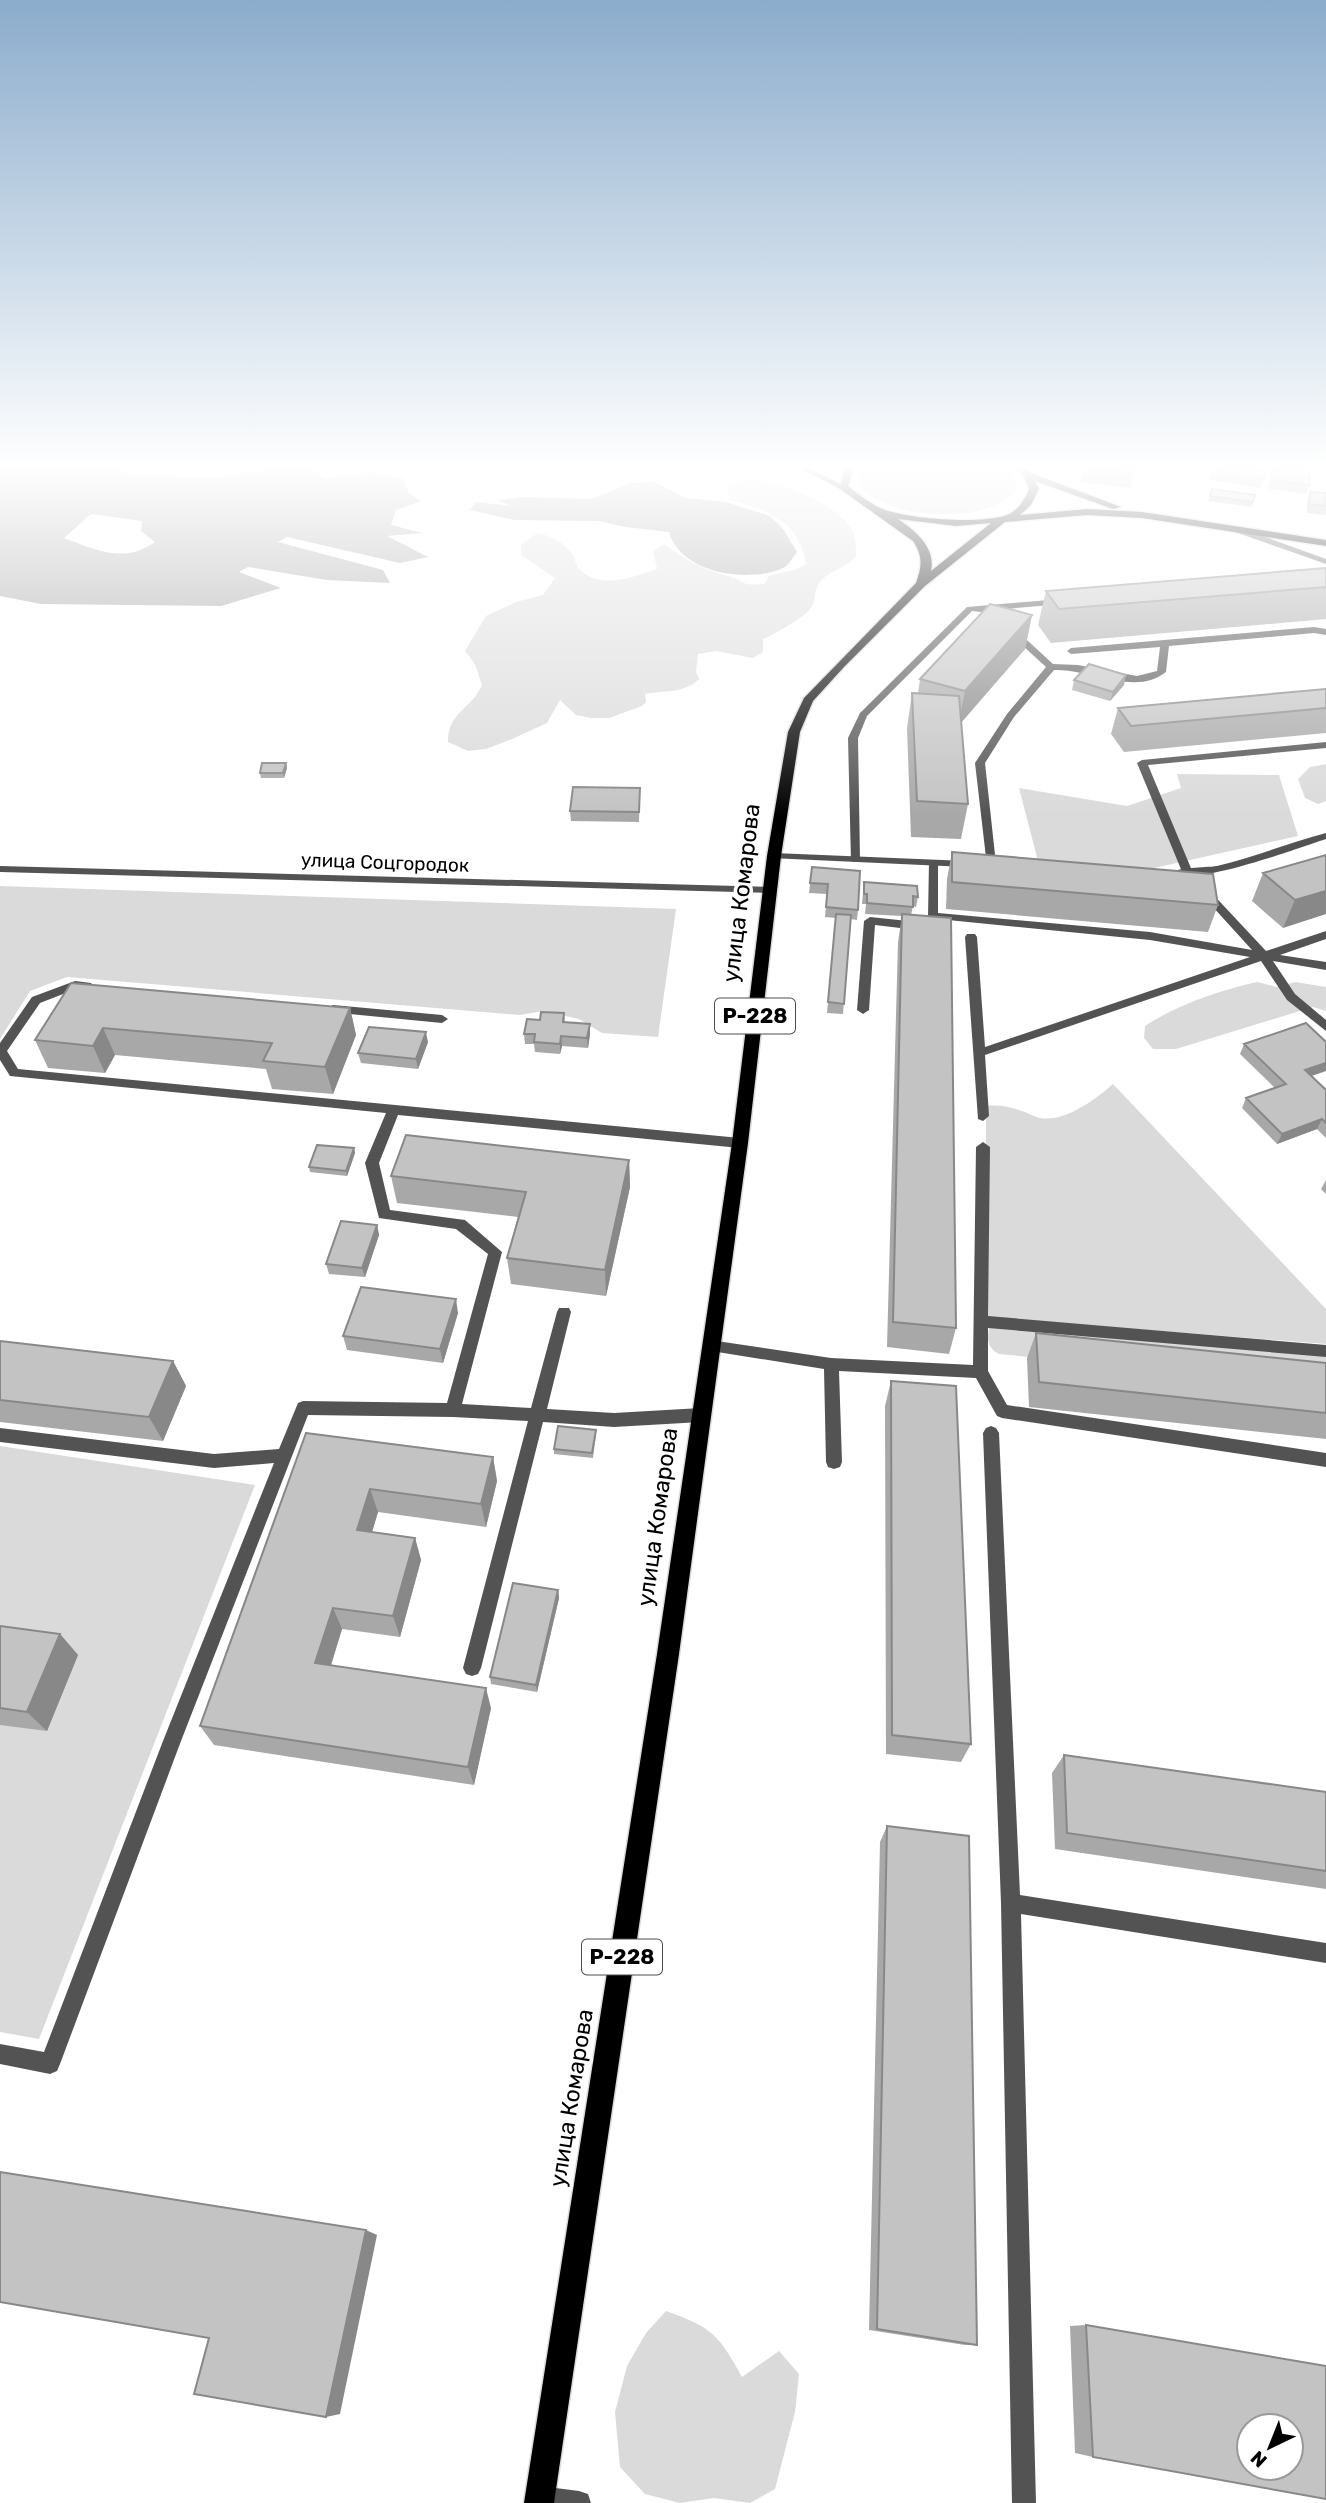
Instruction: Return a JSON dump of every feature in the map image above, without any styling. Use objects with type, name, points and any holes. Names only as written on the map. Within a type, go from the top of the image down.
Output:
[{"type":"main road","name":"улица Комарова","points":[[540,2500],[668,1654],[740,1143],[774,856],[794,732],[808,700],[920,585]]},
{"type":"street","points":[[855,859],[853,738],[863,715],[970,609],[1069,601]]},
{"type":"street","points":[[988,608],[997,617]]},
{"type":"street","points":[[1006,625],[1051,667],[1076,666],[1126,678],[1146,678],[1161,672],[1165,644]]},
{"type":"street","points":[[1071,651],[1314,630],[1326,632]]},
{"type":"street","points":[[991,864],[980,763],[1010,716],[1051,667]]},
{"type":"street","points":[[1326,745],[1142,763],[1188,874],[1263,955],[1291,997],[1326,1027]]},
{"type":"street","points":[[1162,872],[1188,874],[1237,863],[1326,836]]},
{"type":"street","points":[[774,856],[1004,865]]},
{"type":"street","points":[[863,1010],[870,921],[932,927],[933,863]]},
{"type":"street","name":"улица Соцгородок","points":[[0,869],[770,890]]},
{"type":"street","points":[[932,916],[1150,936],[1326,966]]},
{"type":"street","points":[[979,1053],[1326,935]]},
{"type":"street","points":[[971,937],[983,1116]]},
{"type":"street","points":[[102,987],[75,985],[36,1000],[1,1051],[14,1073],[740,1143]]},
{"type":"street","points":[[320,1007],[442,1019]]},
{"type":"street","points":[[394,1109],[372,1163],[384,1214],[460,1224],[495,1252],[453,1410]]},
{"type":"street","points":[[983,1147],[980,1372],[1002,1411],[1326,1460]]},
{"type":"street","points":[[472,1668],[564,1312]]},
{"type":"street","points":[[981,1321],[1326,1351]]},
{"type":"street","points":[[710,1346],[831,1364],[980,1372]]},
{"type":"street","points":[[831,1364],[835,1462]]},
{"type":"street","points":[[0,2054],[50,2064],[172,1741],[303,1408],[453,1410],[614,1420],[701,1416]]},
{"type":"street","points":[[991,1433],[1011,1903],[1024,2503]]},
{"type":"street","points":[[0,1435],[214,1461],[285,1455]]},
{"type":"street","points":[[1011,1903],[1326,1953]]},
{"type":"street","points":[[540,2500],[579,2503]]},
{"type":"shaded area","points":[[0,585],[273,585],[281,588],[221,606],[41,604],[0,596]]},
{"type":"shaded area","points":[[550,585],[818,585],[812,606],[807,612],[763,639],[763,652],[753,658],[716,651],[698,654],[696,672],[699,679],[687,687],[645,694],[646,702],[642,706],[609,718],[576,715],[560,700],[547,723],[486,749],[468,751],[448,742],[452,723],[482,685],[475,664],[465,651],[486,616],[516,602],[543,595]]},
{"type":"shaded area","points":[[1326,764],[1326,801],[1318,804],[1305,798],[1298,779],[1310,767]]},
{"type":"shaded area","points":[[1177,774],[1279,775],[1298,836],[1145,870],[1038,861],[1019,788],[1127,806],[1181,788]]},
{"type":"shaded area","points":[[0,886],[676,909],[658,1037],[602,1033],[579,1019],[543,1011],[520,1015],[67,977],[30,991],[0,1039]]},
{"type":"shaded area","points":[[1257,982],[1277,987],[1295,982],[1326,987],[1326,1011],[1313,1007],[1176,1049],[1153,1049],[1144,1038],[1145,1026],[1171,1011],[1213,994]]},
{"type":"shaded area","points":[[1113,1084],[1326,1309],[1326,1344],[985,1317],[986,1106],[1005,1106],[1034,1116],[1054,1118],[1087,1104]]},
{"type":"shaded area","points":[[990,1325],[1326,1354],[1326,1386],[999,1354],[988,1342]]},
{"type":"shaded area","points":[[0,1446],[255,1485],[39,2039],[0,2032]]},
{"type":"shaded area","points":[[666,2311],[694,2322],[713,2334],[727,2351],[742,2377],[779,2351],[799,2374],[795,2412],[775,2489],[750,2503],[714,2498],[680,2503],[645,2494],[620,2467],[615,2412],[627,2366],[646,2333]]},
{"type":"building","points":[[1121,585],[1326,585],[1326,587],[1059,609],[1046,591]]},
{"type":"building","points":[[990,604],[1032,615],[965,691],[920,679]]},
{"type":"building","points":[[1089,664],[1126,675],[1113,692],[1074,680]]},
{"type":"building","points":[[1326,689],[1326,708],[1131,726],[1118,708]]},
{"type":"building","points":[[912,693],[959,696],[968,804],[917,801]]},
{"type":"building","points":[[262,763],[286,763],[283,773],[260,773]]},
{"type":"building","points":[[573,787],[640,788],[639,812],[570,811]]},
{"type":"building","points":[[952,852],[1213,874],[1218,905],[952,882]]},
{"type":"building","points":[[1326,855],[1326,891],[1295,900],[1263,873]]},
{"type":"building","points":[[812,867],[860,871],[858,910],[826,907],[828,884],[810,883]]},
{"type":"building","points":[[864,882],[917,886],[918,897],[913,896],[913,907],[867,903]]},
{"type":"building","points":[[836,914],[851,915],[844,1004],[828,1002]]},
{"type":"building","points":[[902,914],[951,918],[956,1328],[893,1322]]},
{"type":"building","points":[[71,983],[350,1008],[325,1067],[263,1061],[272,1043],[103,1028],[93,1046],[35,1040]]},
{"type":"building","points":[[541,1012],[564,1013],[563,1022],[590,1024],[587,1038],[561,1036],[560,1044],[534,1042],[535,1034],[524,1034],[527,1019],[540,1020]]},
{"type":"building","points":[[1306,1023],[1326,1042],[1326,1063],[1305,1070],[1326,1090],[1326,1123],[1322,1119],[1282,1134],[1246,1098],[1286,1084],[1244,1044]]},
{"type":"building","points":[[369,1027],[426,1032],[416,1059],[358,1053]]},
{"type":"building","points":[[406,1135],[629,1160],[605,1270],[507,1258],[526,1192],[391,1176]]},
{"type":"building","points":[[317,1145],[354,1148],[346,1171],[309,1167]]},
{"type":"building","points":[[341,1221],[377,1225],[362,1268],[326,1264]]},
{"type":"building","points":[[361,1287],[456,1299],[440,1349],[343,1336]]},
{"type":"building","points":[[1036,1333],[1326,1363],[1326,1413],[1039,1382]]},
{"type":"building","points":[[0,1341],[173,1361],[149,1417],[0,1400]]},
{"type":"building","points":[[891,1381],[956,1386],[971,1744],[892,1735]]},
{"type":"building","points":[[558,1426],[596,1430],[592,1453],[554,1449]]},
{"type":"building","points":[[306,1433],[493,1457],[481,1504],[370,1489],[357,1530],[415,1538],[393,1616],[333,1608],[315,1663],[486,1688],[468,1767],[200,1726]]},
{"type":"building","points":[[513,1583],[558,1590],[536,1685],[490,1677]]},
{"type":"building","points":[[0,1626],[60,1634],[27,1712],[0,1708]]},
{"type":"building","points":[[1064,1755],[1326,1792],[1326,1871],[1067,1833]]},
{"type":"building","points":[[887,1826],[969,1836],[977,2345],[877,2329]]},
{"type":"building","points":[[0,2172],[366,2230],[326,2417],[194,2394],[209,2338],[0,2302]]},
{"type":"building","points":[[1086,2325],[1326,2366],[1326,2499],[1093,2457]]}]
